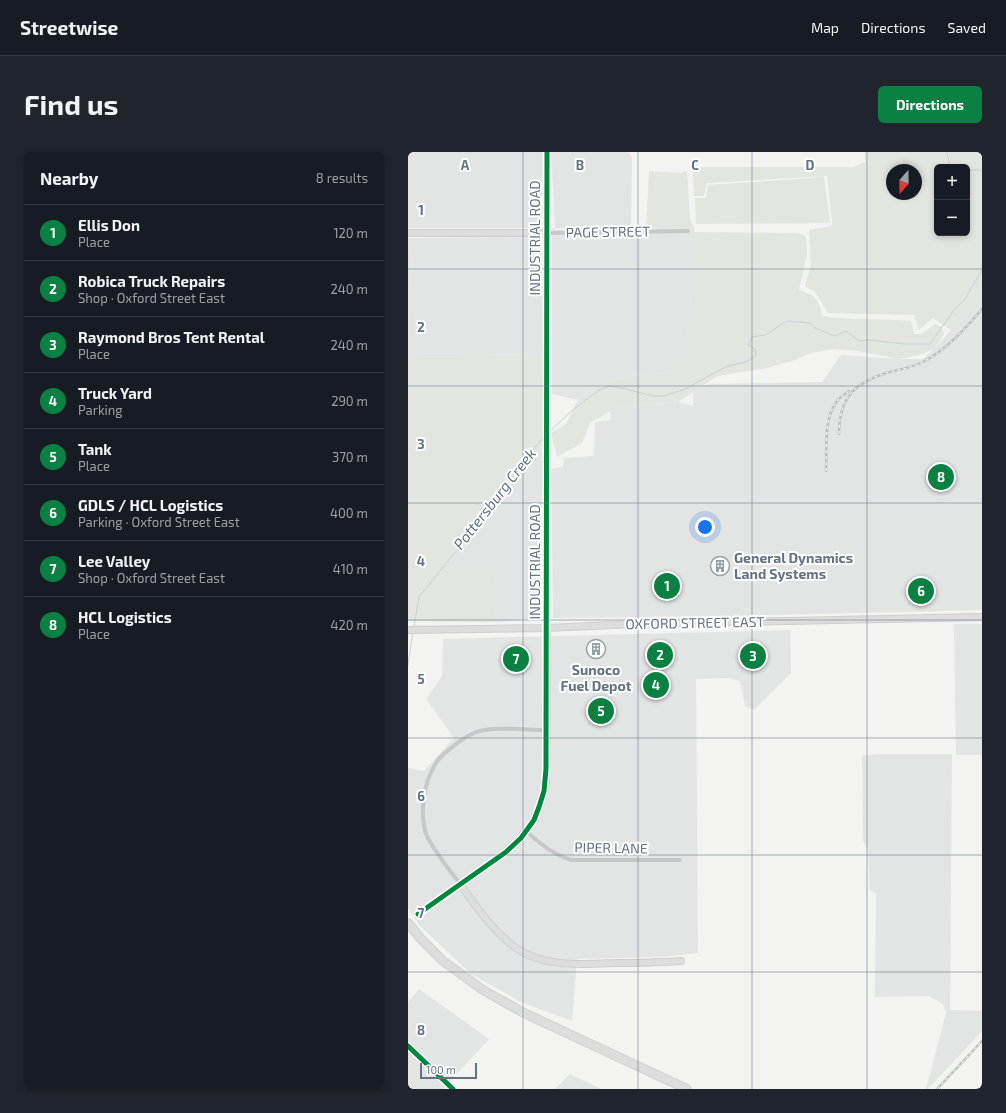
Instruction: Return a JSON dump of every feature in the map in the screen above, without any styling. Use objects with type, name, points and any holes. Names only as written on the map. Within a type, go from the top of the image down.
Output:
[{"type":"highway","points":[[408,923],[421,939],[443,960],[482,990],[524,1013],[687,1089]]},
{"type":"street","name":"INDUSTRIAL ROAD","points":[[418,914],[506,852],[521,838],[536,814],[544,791],[546,769],[547,628],[547,152]]},
{"type":"street","name":"PAGE STREET","points":[[408,233],[688,231]]},
{"type":"street","name":"OXFORD STREET EAST","points":[[408,630],[982,617]]},
{"type":"street","points":[[546,730],[490,730],[476,732],[446,751],[436,762],[429,777],[424,796],[423,812],[425,831],[431,843],[478,910],[503,937],[518,949],[535,957],[555,962],[577,964],[681,961]]},
{"type":"street","name":"PIPER LANE","points":[[526,831],[542,845],[556,854],[571,860],[680,860]]},
{"type":"street","points":[[408,1046],[454,1089]]},
{"type":"shaded area","points":[[408,152],[542,152],[542,222],[537,228],[408,228]]},
{"type":"shaded area","points":[[551,152],[628,152],[632,158],[631,230],[666,227],[677,231],[691,240],[691,290],[688,332],[683,354],[673,372],[631,376],[610,380],[595,385],[578,400],[552,394],[552,228],[557,230],[611,229],[555,228]]},
{"type":"shaded area","points":[[865,152],[982,152],[982,290],[979,296],[951,330],[933,318],[919,330],[914,315],[828,313],[815,292],[805,286],[811,265],[809,230],[832,226],[827,176],[707,183],[704,196],[694,196],[693,167],[854,167],[865,162]]},
{"type":"shaded area","points":[[649,171],[682,173],[687,171],[690,219],[694,232],[798,233],[806,236],[807,254],[799,290],[815,298],[820,306],[822,316],[911,321],[914,334],[921,334],[935,324],[942,327],[944,333],[943,336],[934,349],[916,356],[898,359],[859,351],[833,349],[811,353],[792,361],[767,368],[717,376],[678,402],[618,407],[590,423],[582,443],[557,457],[551,433],[566,424],[578,400],[595,385],[610,380],[631,376],[673,372],[683,354],[688,332],[691,290],[691,240],[670,229],[646,229]]},
{"type":"shaded area","points":[[824,177],[830,223],[696,224],[695,198],[706,198],[708,185]]},
{"type":"shaded area","points":[[535,237],[542,241],[543,355],[409,353],[411,238]]},
{"type":"shaded area","points":[[408,238],[411,238],[409,353],[543,355],[544,443],[446,568],[495,568],[496,622],[408,621]]},
{"type":"shaded area","points":[[982,290],[982,610],[734,616],[553,618],[551,469],[563,467],[564,458],[594,456],[595,422],[611,420],[610,412],[618,407],[678,402],[693,406],[693,388],[710,384],[822,382],[841,355],[898,359],[923,359],[951,330],[979,296]]},
{"type":"shaded area","points":[[544,443],[540,618],[496,622],[495,569],[445,568]]},
{"type":"shaded area","points":[[954,624],[982,624],[982,755],[956,755]]},
{"type":"shaded area","points":[[790,630],[791,673],[754,710],[745,706],[740,681],[729,678],[696,679],[698,953],[661,957],[577,959],[572,1021],[523,1003],[471,974],[419,925],[408,908],[408,768],[424,771],[454,738],[426,699],[442,676],[443,639]]},
{"type":"shaded area","points":[[877,754],[952,754],[950,1010],[982,1011],[982,1031],[928,1089],[926,1089],[946,1013],[943,1004],[929,996],[875,997],[877,894],[870,890],[868,851],[863,840],[862,756]]},
{"type":"shaded area","points":[[419,989],[489,1039],[443,1089],[408,1089],[408,1002]]},
{"type":"shaded area","points":[[570,1074],[601,1089],[555,1089]]},
{"type":"waterway","points":[[947,152],[949,164]]},
{"type":"waterway","points":[[970,170],[982,170]]},
{"type":"waterway","name":"Pottersburg Creek","points":[[549,432],[575,408],[598,391],[609,386],[653,396],[664,396],[685,389],[727,366],[746,362],[756,356],[755,349],[748,345],[752,337],[765,335],[787,321],[810,323],[815,328],[835,336],[846,331],[859,341],[869,340],[905,344],[930,344],[954,310],[965,299],[982,270]]},
{"type":"waterway","name":"Pottersburg Creek","points":[[414,627],[419,597],[474,529],[528,455],[545,436]]},
{"type":"waterway","name":"Pottersburg Creek","points":[[408,665],[413,632]]},
{"type":"railway","points":[[839,434],[842,409],[852,392],[860,385],[880,375],[904,369],[923,362],[940,351],[955,338],[982,309]]},
{"type":"railway","points":[[826,471],[827,435],[830,417],[837,401],[849,391]]},
{"type":"railway","points":[[937,1089],[982,1041]]},
{"type":"cycle path","points":[[418,914],[506,852],[521,838],[534,820],[544,791],[546,769],[547,152]]},
{"type":"cycle path","points":[[408,1046],[453,1089]]},
{"type":"place","name":"HCL Logistics","points":[[941,477]]},
{"type":"place","name":"General Dynamics Land Systems","points":[[720,566]]},
{"type":"place","name":"Ellis Don","points":[[667,586]]},
{"type":"place","name":"GDLS / HCL Logistics","points":[[921,591]]},
{"type":"place","name":"Sunoco Fuel Depot","points":[[596,649]]},
{"type":"place","name":"Robica Truck Repairs","points":[[660,655]]},
{"type":"place","name":"Raymond Bros Tent Rental","points":[[753,656]]},
{"type":"place","name":"Lee Valley","points":[[516,659]]},
{"type":"place","name":"Truck Yard","points":[[656,685]]},
{"type":"place","name":"Tank","points":[[601,711]]}]
